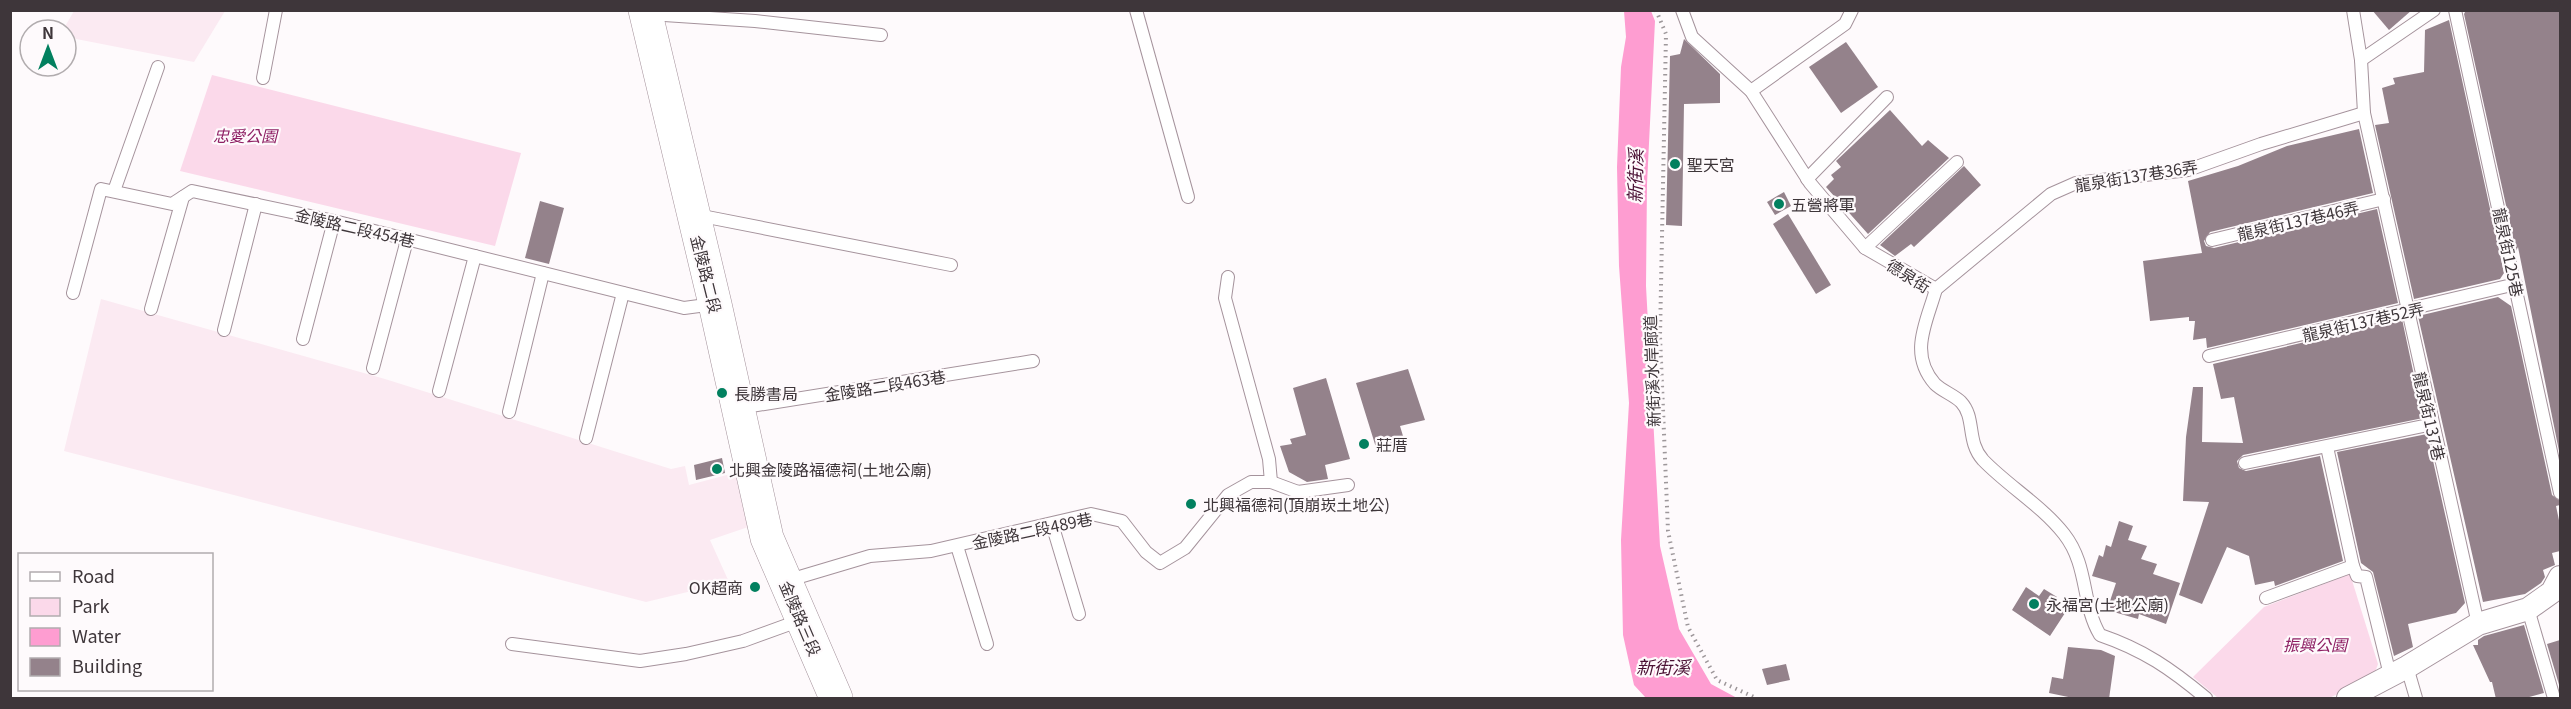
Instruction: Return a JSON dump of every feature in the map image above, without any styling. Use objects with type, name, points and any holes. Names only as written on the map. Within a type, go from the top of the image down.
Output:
[{"type":"main road","name":"金陵路二段","points":[[642,12],[716,304],[767,538]]},
{"type":"main road","name":"金陵路三段","points":[[767,538],[836,699]]},
{"type":"street","points":[[2348,699],[2478,624],[2528,609],[2552,592],[2560,577]]},
{"type":"lane","points":[[263,78],[276,10]]},
{"type":"lane","points":[[1136,10],[1188,197]]},
{"type":"lane","name":"德泉街","points":[[1682,10],[1692,36],[1751,91],[1807,179],[1865,248],[1936,289],[1919,342],[1926,369],[1935,384],[1962,403],[1970,420],[1971,442],[1983,459],[2027,496],[2064,533],[2079,558],[2092,623],[2100,636],[2132,646],[2150,656],[2206,699]]},
{"type":"lane","points":[[1751,91],[1845,24],[1852,10]]},
{"type":"lane","name":"龍泉街137巷","points":[[2353,10],[2361,60],[2364,114],[2384,199],[2406,312],[2478,624]]},
{"type":"lane","points":[[2361,60],[2434,10]]},
{"type":"lane","name":"龍泉街125巷","points":[[2455,10],[2560,493]]},
{"type":"lane","points":[[642,12],[755,16],[881,35]]},
{"type":"lane","points":[[73,293],[101,189],[114,191],[158,67]]},
{"type":"lane","points":[[1807,179],[1887,97]]},
{"type":"lane","name":"龍泉街137巷36弄","points":[[1936,289],[2051,194],[2076,183],[2188,170],[2261,144],[2364,114]]},
{"type":"lane","points":[[1865,248],[1957,162]]},
{"type":"lane","name":"金陵路二段454巷","points":[[114,191],[172,204],[192,191],[334,222],[684,308],[716,304]]},
{"type":"lane","points":[[151,309],[183,197]]},
{"type":"lane","name":"龍泉街137巷46弄","points":[[2212,240],[2384,199]]},
{"type":"lane","points":[[224,330],[256,204]]},
{"type":"lane","points":[[693,214],[951,265]]},
{"type":"lane","points":[[303,339],[334,222]]},
{"type":"lane","points":[[373,368],[407,240]]},
{"type":"lane","points":[[439,391],[476,256]]},
{"type":"lane","points":[[509,412],[543,273]]},
{"type":"lane","points":[[1228,277],[1225,298],[1269,459],[1271,483],[1298,492],[1348,485]]},
{"type":"lane","name":"龍泉街137巷52弄","points":[[2209,356],[2406,312],[2516,284]]},
{"type":"lane","points":[[586,438],[623,293]]},
{"type":"lane","name":"金陵路二段463巷","points":[[738,409],[1033,361]]},
{"type":"lane","points":[[2245,464],[2433,424]]},
{"type":"lane","points":[[2327,447],[2353,566],[2357,576],[2366,577],[2398,671],[2416,699]]},
{"type":"lane","name":"金陵路二段489巷","points":[[785,581],[870,556],[932,551],[1091,514],[1122,521],[1146,552],[1160,563],[1185,548],[1228,495],[1251,482],[1271,483]]},
{"type":"lane","points":[[1052,524],[1078,614]]},
{"type":"lane","points":[[957,546],[987,644]]},
{"type":"lane","points":[[2266,598],[2353,566]]},
{"type":"lane","points":[[2528,609],[2554,699]]},
{"type":"lane","points":[[512,644],[639,662],[686,654],[743,640],[802,620]]},
{"type":"path","name":"新街溪水岸廊道","points":[[1656,10],[1666,34],[1660,336],[1668,531],[1688,627],[1717,680],[1756,699]]},
{"type":"shaded area","points":[[74,10],[225,11],[194,62],[78,39],[78,18],[70,18]]},
{"type":"shaded area","points":[[101,299],[385,379],[671,469],[685,466],[689,485],[738,472],[754,525],[710,540],[729,582],[646,602],[64,451]]},
{"type":"green space","name":"忠愛公園","points":[[212,75],[521,153],[495,246],[180,171]]},
{"type":"green space","name":"振興公園","points":[[2350,574],[2378,664],[2373,678],[2329,698],[2218,698],[2193,677],[2264,607]]},
{"type":"water","name":"新街溪","points":[[1624,11],[1651,11],[1655,21],[1647,184],[1646,286],[1660,546],[1679,629],[1711,684],[1737,698],[1646,698],[1634,685],[1623,635],[1621,540],[1629,403],[1619,266],[1617,167],[1621,67],[1626,37]]},
{"type":"building","points":[[2372,10],[2412,10],[2389,30]]},
{"type":"building","points":[[2466,10],[2560,10],[2560,456],[2518,247],[2516,251],[2464,14]]},
{"type":"building","points":[[2449,20],[2504,273],[2500,279],[2414,299],[2375,125],[2389,123],[2382,88],[2395,84],[2393,78],[2424,72],[2425,30]]},
{"type":"building","name":"聖天宮","points":[[1684,39],[1720,74],[1720,103],[1684,104],[1682,226],[1666,225],[1670,56],[1680,54]]},
{"type":"building","points":[[1846,42],[1878,87],[1841,113],[1809,67]]},
{"type":"building","points":[[1890,110],[1922,146],[1928,140],[1949,158],[1868,234],[1826,187],[1834,179],[1831,175],[1841,167],[1836,161]]},
{"type":"building","points":[[2359,129],[2373,193],[2210,232],[2204,241],[2206,246],[2214,248],[2377,209],[2398,303],[2207,348],[2206,338],[2193,340],[2195,321],[2189,321],[2189,317],[2150,321],[2143,261],[2202,253],[2188,181],[2238,166],[2287,146]]},
{"type":"building","points":[[1964,166],[1981,185],[1914,247],[1911,244],[1895,256],[1880,245]]},
{"type":"building","name":"五營將軍","points":[[1784,192],[1791,206],[1775,215],[1767,202]]},
{"type":"building","points":[[540,201],[564,208],[549,264],[525,258]]},
{"type":"building","points":[[1788,214],[1831,285],[1816,294],[1773,224]]},
{"type":"building","points":[[2498,297],[2511,306],[2552,495],[2560,501],[2560,505],[2556,506],[2560,525],[2560,551],[2552,553],[2555,565],[2543,570],[2545,577],[2541,583],[2525,594],[2483,602],[2418,316]]},
{"type":"building","points":[[2402,319],[2423,418],[2243,455],[2237,461],[2239,468],[2246,471],[2320,456],[2343,561],[2275,586],[2274,581],[2255,585],[2249,556],[2227,547],[2202,604],[2179,595],[2209,502],[2183,501],[2186,437],[2193,387],[2203,387],[2202,442],[2243,443],[2234,397],[2221,399],[2213,364]]},
{"type":"building","points":[[1408,369],[1425,420],[1400,426],[1406,446],[1378,454],[1356,383]]},
{"type":"building","points":[[1326,378],[1350,459],[1325,465],[1328,479],[1307,482],[1289,472],[1280,446],[1292,444],[1290,439],[1306,435],[1293,388]]},
{"type":"building","points":[[2427,434],[2465,603],[2456,613],[2408,624],[2413,647],[2394,656],[2373,572],[2361,563],[2337,452]]},
{"type":"building","points":[[722,458],[725,473],[696,480],[694,465]]},
{"type":"building","points":[[2119,521],[2133,526],[2128,540],[2147,546],[2141,559],[2157,564],[2153,574],[2180,583],[2166,624],[2139,614],[2138,619],[2107,610],[2116,583],[2092,576],[2099,555],[2103,557],[2106,545],[2111,547]]},
{"type":"building","points":[[2026,587],[2039,596],[2044,589],[2057,597],[2052,604],[2065,613],[2050,636],[2012,610]]},
{"type":"building","points":[[2524,625],[2544,693],[2522,699],[2496,699],[2492,682],[2473,645],[2478,645],[2478,640],[2484,636]]},
{"type":"building","points":[[2560,640],[2560,688],[2547,644]]},
{"type":"building","points":[[2068,647],[2101,650],[2115,656],[2109,699],[2078,699],[2049,693],[2052,677],[2063,679]]},
{"type":"building","points":[[1786,664],[1790,680],[1767,685],[1762,669]]},
{"type":"place","name":"聖天宮","points":[[1675,164]]},
{"type":"place","name":"五營將軍","points":[[1779,204]]},
{"type":"place","name":"長勝書局","points":[[722,393]]},
{"type":"place","name":"莊厝","points":[[1364,444]]},
{"type":"place","name":"北興金陵路福德祠(土地公廟)","points":[[717,469]]},
{"type":"place","name":"北興福德祠(頂崩崁土地公)","points":[[1191,504]]},
{"type":"place","name":"OK超商","points":[[755,587]]},
{"type":"place","name":"永福宮(土地公廟)","points":[[2034,604]]}]
